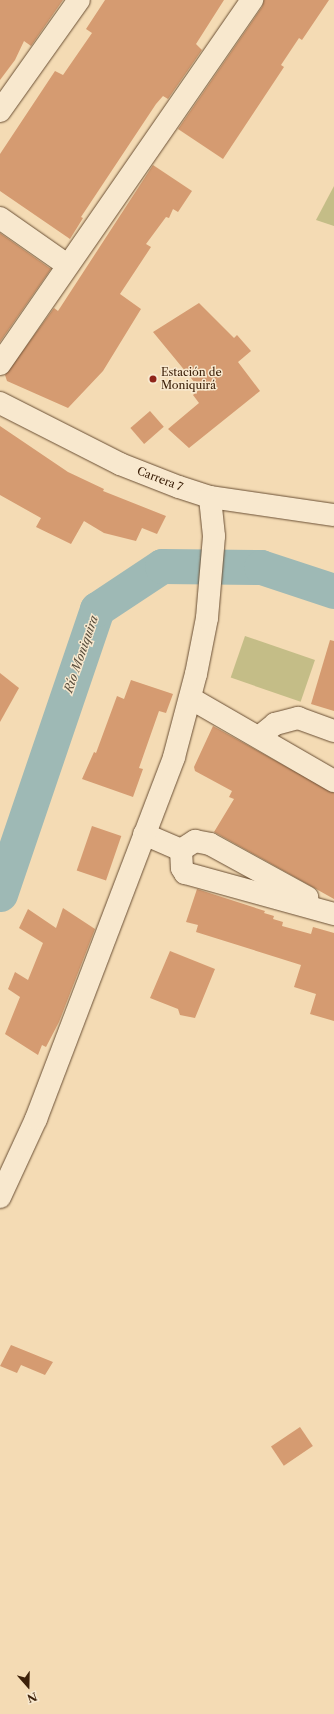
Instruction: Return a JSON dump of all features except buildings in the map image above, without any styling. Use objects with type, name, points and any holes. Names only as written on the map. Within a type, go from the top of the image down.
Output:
[{"type":"street","points":[[0,111],[79,0]]},
{"type":"street","points":[[0,364],[252,0]]},
{"type":"street","points":[[0,218],[68,265]]},
{"type":"street","name":"Carrera 7","points":[[0,403],[120,464],[210,497],[334,515]]},
{"type":"street","points":[[0,1197],[36,1119],[174,757],[190,698],[207,618],[214,536],[210,497]]},
{"type":"street","points":[[190,698],[334,781]]},
{"type":"street","points":[[259,737],[275,724],[298,718],[334,731]]},
{"type":"street","points":[[144,834],[181,850]]},
{"type":"street","points":[[181,850],[195,841],[210,844],[334,912]]},
{"type":"street","points":[[181,850],[182,868],[185,873],[334,912]]},
{"type":"shaded area","points":[[334,186],[334,226],[316,220]]},
{"type":"shaded area","points":[[245,636],[315,660],[301,702],[231,678]]},
{"type":"waterway","name":"Río Moniquira","points":[[0,894],[97,609],[162,566],[261,567],[334,591]]},
{"type":"place","name":"Estación de Moniquirá","points":[[153,379]]}]
